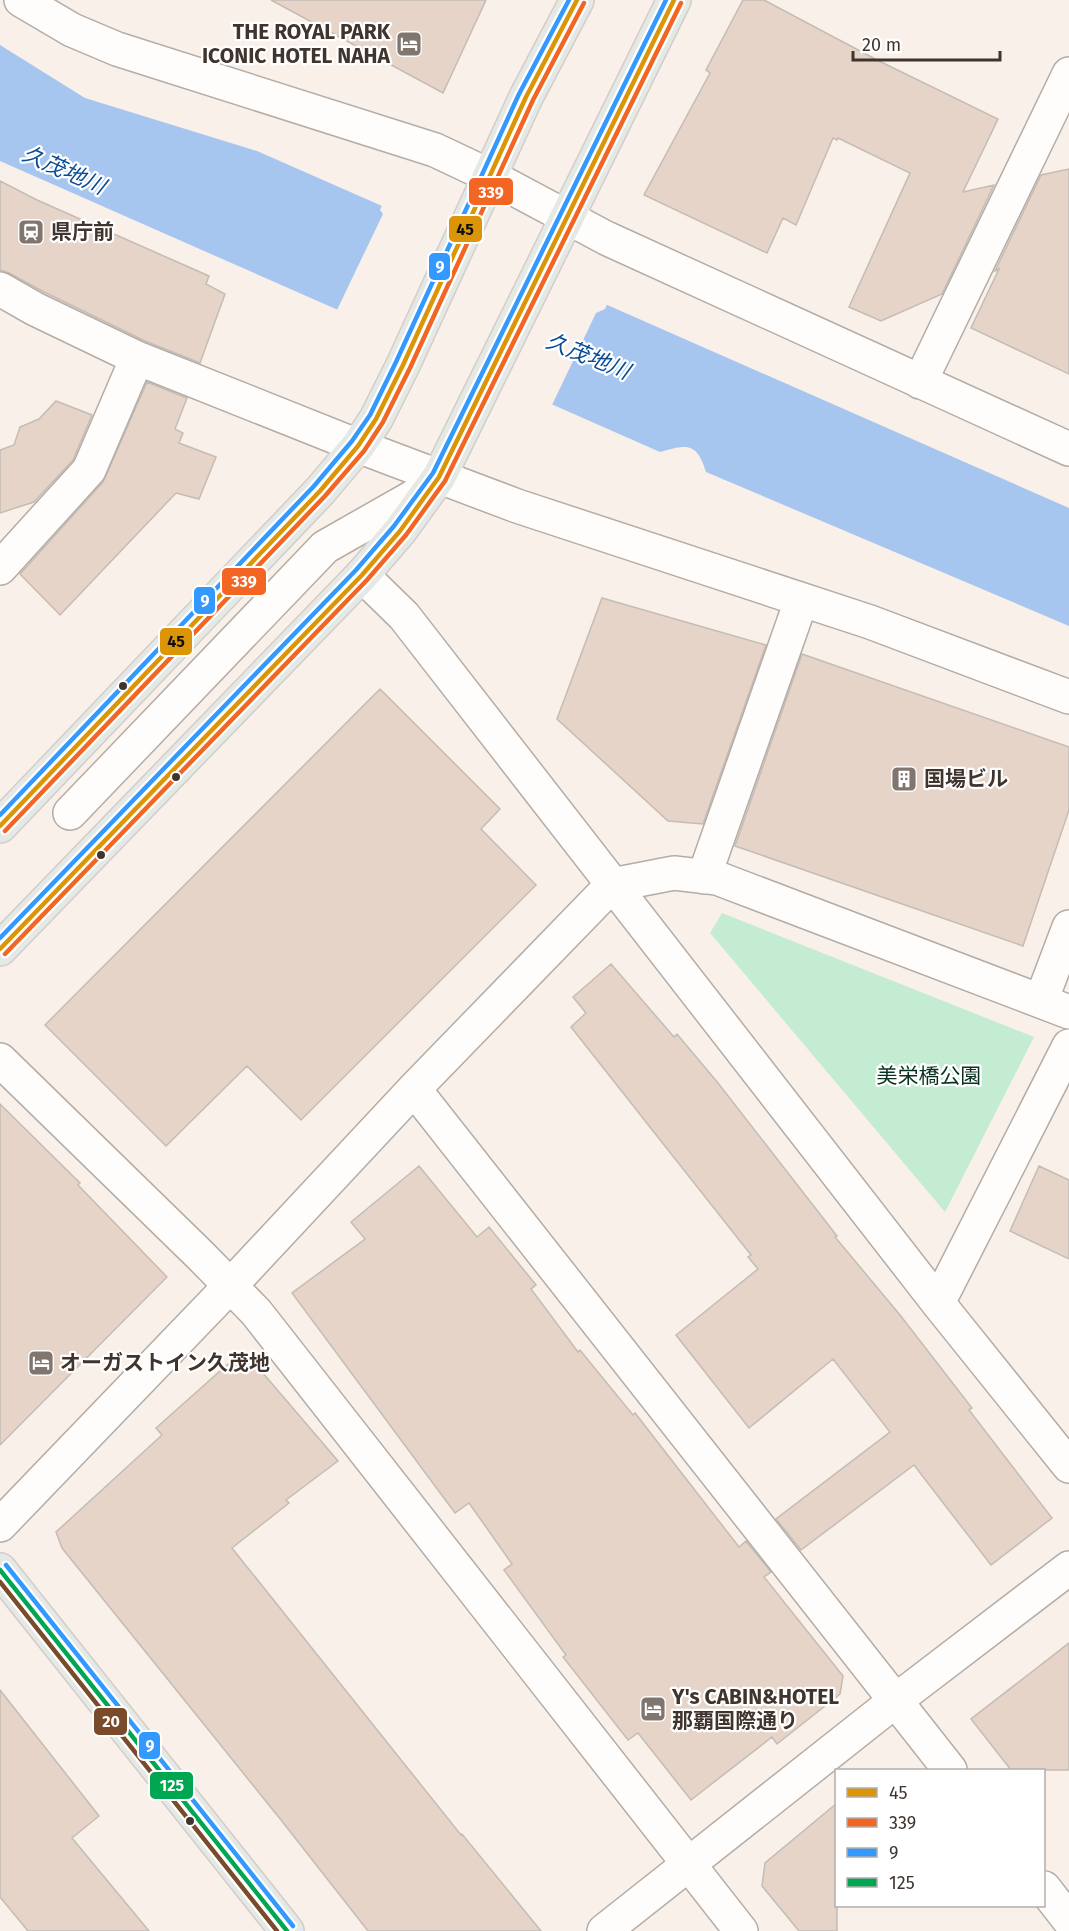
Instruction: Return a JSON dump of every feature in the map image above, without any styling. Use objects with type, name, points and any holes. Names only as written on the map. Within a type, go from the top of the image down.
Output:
[{"type":"main road","points":[[0,826],[320,491],[358,446],[376,419],[403,365],[526,97],[578,0]]},
{"type":"main road","points":[[0,949],[362,575],[400,531],[439,477],[674,0]]},
{"type":"main road","points":[[0,1570],[287,1931]]},
{"type":"street","points":[[21,0],[72,30],[117,50],[435,150],[490,176],[566,218],[920,382],[1069,448]]},
{"type":"street","points":[[920,382],[1059,123],[1069,74]]},
{"type":"street","points":[[0,289],[35,309],[137,358],[439,477],[517,506],[870,622],[1069,697]]},
{"type":"street","points":[[0,568],[89,470],[137,358]]},
{"type":"street","points":[[69,813],[326,547],[413,497],[439,477]]},
{"type":"street","points":[[362,575],[404,616],[938,1303],[1069,1467]]},
{"type":"street","points":[[704,877],[801,600]]},
{"type":"street","points":[[0,1526],[230,1286],[414,1089],[612,885],[674,873],[717,878],[1055,1007],[1069,927]]},
{"type":"street","points":[[938,1303],[1069,1046]]},
{"type":"street","points":[[0,1060],[256,1312],[741,1931]]},
{"type":"street","points":[[414,1089],[949,1769]]},
{"type":"street","points":[[604,1931],[895,1701],[1069,1568]]},
{"type":"street","points":[[1045,1889],[1069,1920]]},
{"type":"green space","name":"美栄橋公園","points":[[722,913],[1034,1037],[945,1212],[710,933]]},
{"type":"water","name":"久茂地川","points":[[0,45],[85,98],[257,151],[1069,508],[1069,626],[706,472],[695,450],[684,447],[660,452],[0,161]]},
{"type":"pier","points":[[383,203],[608,302],[605,309],[596,313],[551,407],[336,312],[383,214],[380,210]]},
{"type":"building","name":"THE ROYAL PARK ICONIC HOTEL NAHA","points":[[271,0],[486,0],[443,93]]},
{"type":"building","points":[[743,0],[764,0],[877,60],[998,119],[963,192],[994,185],[942,294],[881,321],[849,307],[910,173],[838,138],[837,140],[833,138],[796,225],[783,218],[767,253],[644,195],[710,73],[706,70]]},
{"type":"building","points":[[1069,169],[1069,374],[971,328],[999,269],[995,271],[1041,175]]},
{"type":"building","points":[[0,181],[37,200],[209,276],[206,284],[225,294],[200,363],[145,341],[0,270]]},
{"type":"building","points":[[147,382],[187,398],[175,429],[183,433],[179,443],[216,457],[199,499],[176,493],[60,615],[20,574],[103,482]]},
{"type":"building","points":[[56,401],[92,415],[73,460],[34,502],[0,513],[0,450],[14,445],[20,427],[39,419]]},
{"type":"building","points":[[602,598],[766,645],[703,824],[668,821],[557,719]]},
{"type":"building","name":"国場ビル","points":[[802,654],[1069,747],[1069,810],[1023,946],[735,846]]},
{"type":"building","points":[[380,689],[500,809],[481,829],[536,885],[301,1120],[247,1066],[166,1146],[45,1025]]},
{"type":"building","points":[[611,964],[674,1037],[677,1034],[718,1083],[837,1236],[835,1237],[900,1315],[972,1408],[969,1410],[1052,1518],[991,1565],[914,1465],[801,1550],[776,1519],[890,1432],[833,1359],[749,1428],[676,1335],[758,1269],[748,1257],[751,1255],[571,1027],[586,1013],[573,997]]},
{"type":"building","name":"オーガストイン久茂地","points":[[0,1104],[80,1183],[78,1185],[167,1277],[0,1445]]},
{"type":"building","points":[[419,1166],[477,1237],[489,1227],[536,1285],[531,1289],[578,1352],[580,1350],[633,1415],[635,1413],[739,1547],[746,1541],[771,1572],[764,1577],[843,1676],[840,1694],[777,1744],[772,1737],[691,1800],[638,1733],[628,1740],[563,1657],[566,1655],[504,1570],[512,1564],[469,1503],[455,1513],[292,1293],[365,1239],[351,1222]]},
{"type":"building","points":[[1039,1166],[1069,1180],[1069,1259],[1010,1231]]},
{"type":"building","points":[[250,1358],[338,1461],[286,1500],[289,1503],[232,1548],[461,1835],[541,1931],[368,1931],[62,1548],[56,1532],[162,1435],[156,1428],[228,1364]]},
{"type":"building","points":[[1069,1643],[1069,1770],[1010,1769],[971,1719]]},
{"type":"building","points":[[0,1690],[99,1816],[72,1838],[149,1931],[28,1931],[0,1897]]},
{"type":"building","points":[[835,1805],[837,1931],[799,1931],[762,1886],[765,1863]]},
{"type":"transit line","name":"9","points":[[0,815],[314,486],[352,441],[370,415],[519,94],[569,0]]},
{"type":"transit line","name":"45","points":[[0,826],[320,491],[358,446],[376,419],[403,365],[526,97],[577,0]]},
{"type":"transit line","name":"9","points":[[0,938],[356,570],[394,526],[433,473],[666,0]]},
{"type":"transit line","name":"45","points":[[0,949],[362,575],[400,531],[439,477],[674,0]]},
{"type":"transit line","name":"339","points":[[5,831],[325,496],[364,451],[383,422],[410,368],[533,100],[584,3]]},
{"type":"transit line","name":"339","points":[[5,954],[367,580],[406,535],[445,481],[681,3]]},
{"type":"transit line","name":"9","points":[[6,1565],[293,1926]]},
{"type":"transit line","name":"125","points":[[0,1570],[287,1931]]},
{"type":"transit line","name":"20","points":[[0,1582],[277,1931]]},
{"type":"place","name":"THE ROYAL PARK ICONIC HOTEL NAHA","points":[[409,44]]},
{"type":"place","name":"県庁前","points":[[31,232]]},
{"type":"place","name":"国場ビル","points":[[904,779]]},
{"type":"place","name":"オーガストイン久茂地","points":[[41,1363]]},
{"type":"place","name":"Y's CABIN&HOTEL 那覇国際通り","points":[[653,1709]]}]
